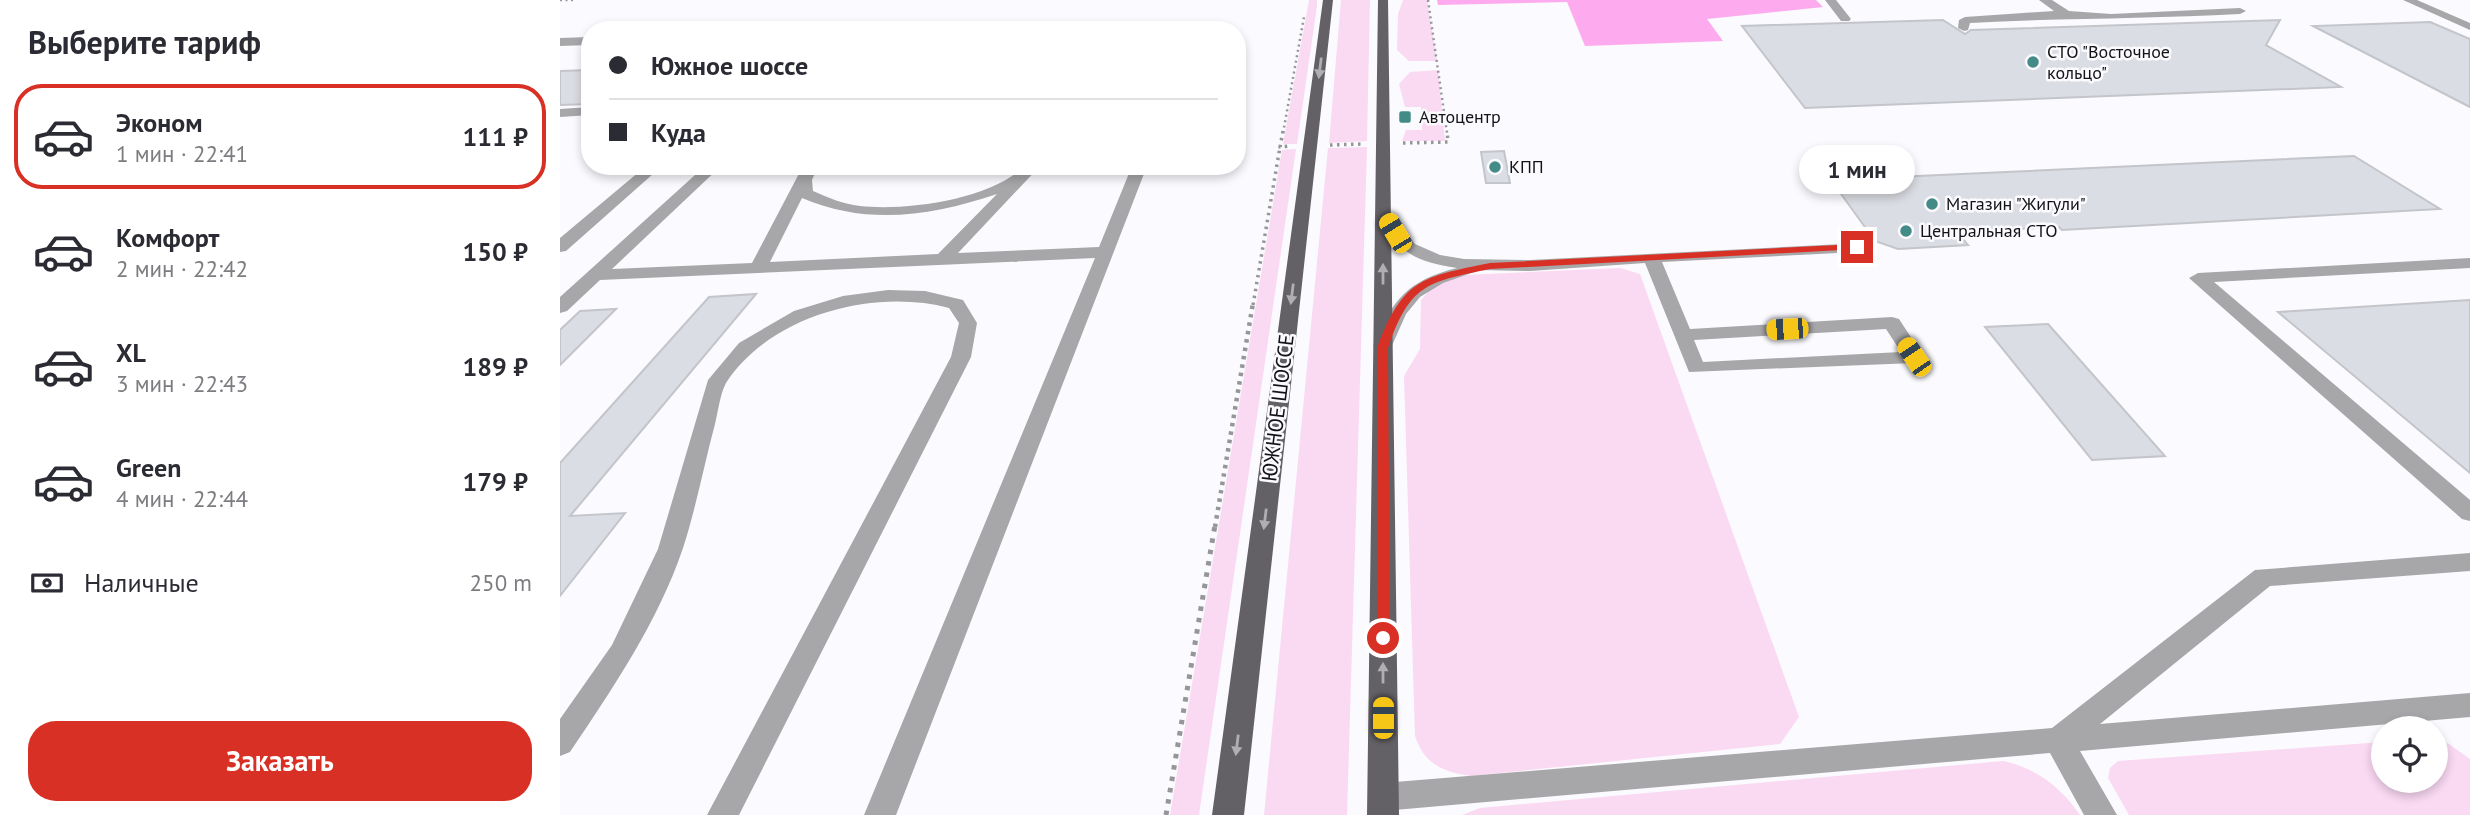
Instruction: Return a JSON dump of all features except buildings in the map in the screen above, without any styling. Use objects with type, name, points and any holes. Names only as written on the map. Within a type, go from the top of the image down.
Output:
[{"type":"main road","name":"ЮЖНОЕ ШОССЕ","points":[[1228,815],[1328,0]]},
{"type":"main road","points":[[1383,0],[1383,806]]},
{"type":"lane","points":[[1830,0],[1845,19]]},
{"type":"lane","points":[[2044,0],[2066,14]]},
{"type":"lane","points":[[2408,0],[2470,27]]},
{"type":"lane","points":[[1964,28],[1965,20],[1980,17],[2066,14],[2112,17],[2240,11]]},
{"type":"lane","points":[[560,42],[581,41]]},
{"type":"lane","points":[[560,113],[581,112]]},
{"type":"lane","points":[[560,247],[644,175]]},
{"type":"lane","points":[[560,307],[703,175]]},
{"type":"lane","points":[[758,268],[806,175]]},
{"type":"lane","points":[[807,175],[806,194],[821,202],[858,211],[916,210],[988,194],[1020,180]]},
{"type":"lane","points":[[943,259],[1025,175]]},
{"type":"lane","points":[[880,815],[1136,175]]},
{"type":"lane","points":[[1383,214],[1395,233],[1413,251],[1441,261],[1490,266]]},
{"type":"lane","points":[[1382,348],[1394,315],[1405,298],[1426,284],[1451,274],[1490,266],[1857,247]]},
{"type":"lane","points":[[595,275],[1106,252]]},
{"type":"lane","points":[[1651,257],[1682,335],[1696,368],[1914,357],[1892,323],[1682,335]]},
{"type":"lane","points":[[2470,263],[2198,278],[2470,513]]},
{"type":"lane","points":[[560,743],[622,652],[670,549],[715,384],[746,347],[802,315],[843,302],[888,295],[925,296],[956,304],[968,323],[961,358],[723,815]]},
{"type":"lane","points":[[2058,740],[2264,577],[2470,562]]},
{"type":"lane","points":[[1383,806],[2058,740],[2470,705]]},
{"type":"lane","points":[[2058,740],[2101,815]]},
{"type":"path","points":[[560,0],[575,0]]},
{"type":"path","points":[[1166,815],[1280,147]]},
{"type":"shaded area","points":[[1309,0],[1317,0],[1317,6],[1297,144],[1283,144]]},
{"type":"shaded area","points":[[1341,0],[1370,0],[1367,141],[1329,143]]},
{"type":"shaded area","points":[[1403,0],[1427,0],[1437,61],[1409,61],[1397,50],[1398,14]]},
{"type":"shaded area","points":[[1437,0],[1816,0],[1823,7],[1707,19],[1723,41],[1585,46],[1567,2],[1438,5]]},
{"type":"shaded area","points":[[1438,70],[1445,141],[1402,141],[1406,130],[1422,130],[1421,107],[1405,107],[1399,84],[1410,72]]},
{"type":"shaded area","points":[[1367,147],[1347,815],[1264,815],[1328,148]]},
{"type":"shaded area","points":[[1296,149],[1199,815],[1170,815],[1282,150]]},
{"type":"shaded area","points":[[1620,268],[1640,274],[1799,717],[1780,744],[1471,776],[1443,769],[1429,760],[1415,736],[1404,376],[1420,349],[1421,300],[1435,284],[1464,275]]},
{"type":"shaded area","points":[[2371,743],[2371,793],[2448,793],[2448,744],[2470,759],[2470,815],[2129,815],[2108,778],[2110,768],[2118,761]]},
{"type":"shaded area","points":[[2003,761],[2026,768],[2047,780],[2065,796],[2080,815],[1462,815],[1480,808]]},
{"type":"place","name":"СТО \"Восточное кольцо\"","points":[[2033,62]]},
{"type":"place","name":"Автоцентр","points":[[1405,117]]},
{"type":"place","name":"КПП","points":[[1495,167]]},
{"type":"place","name":"Магазин \"Жигули\"","points":[[1932,204]]},
{"type":"place","name":"Центральная СТО","points":[[1906,231]]},
{"type":"route","points":[[1383,638],[1382,348],[1394,315],[1405,298],[1426,284],[1451,274],[1490,266],[1857,247]]}]
